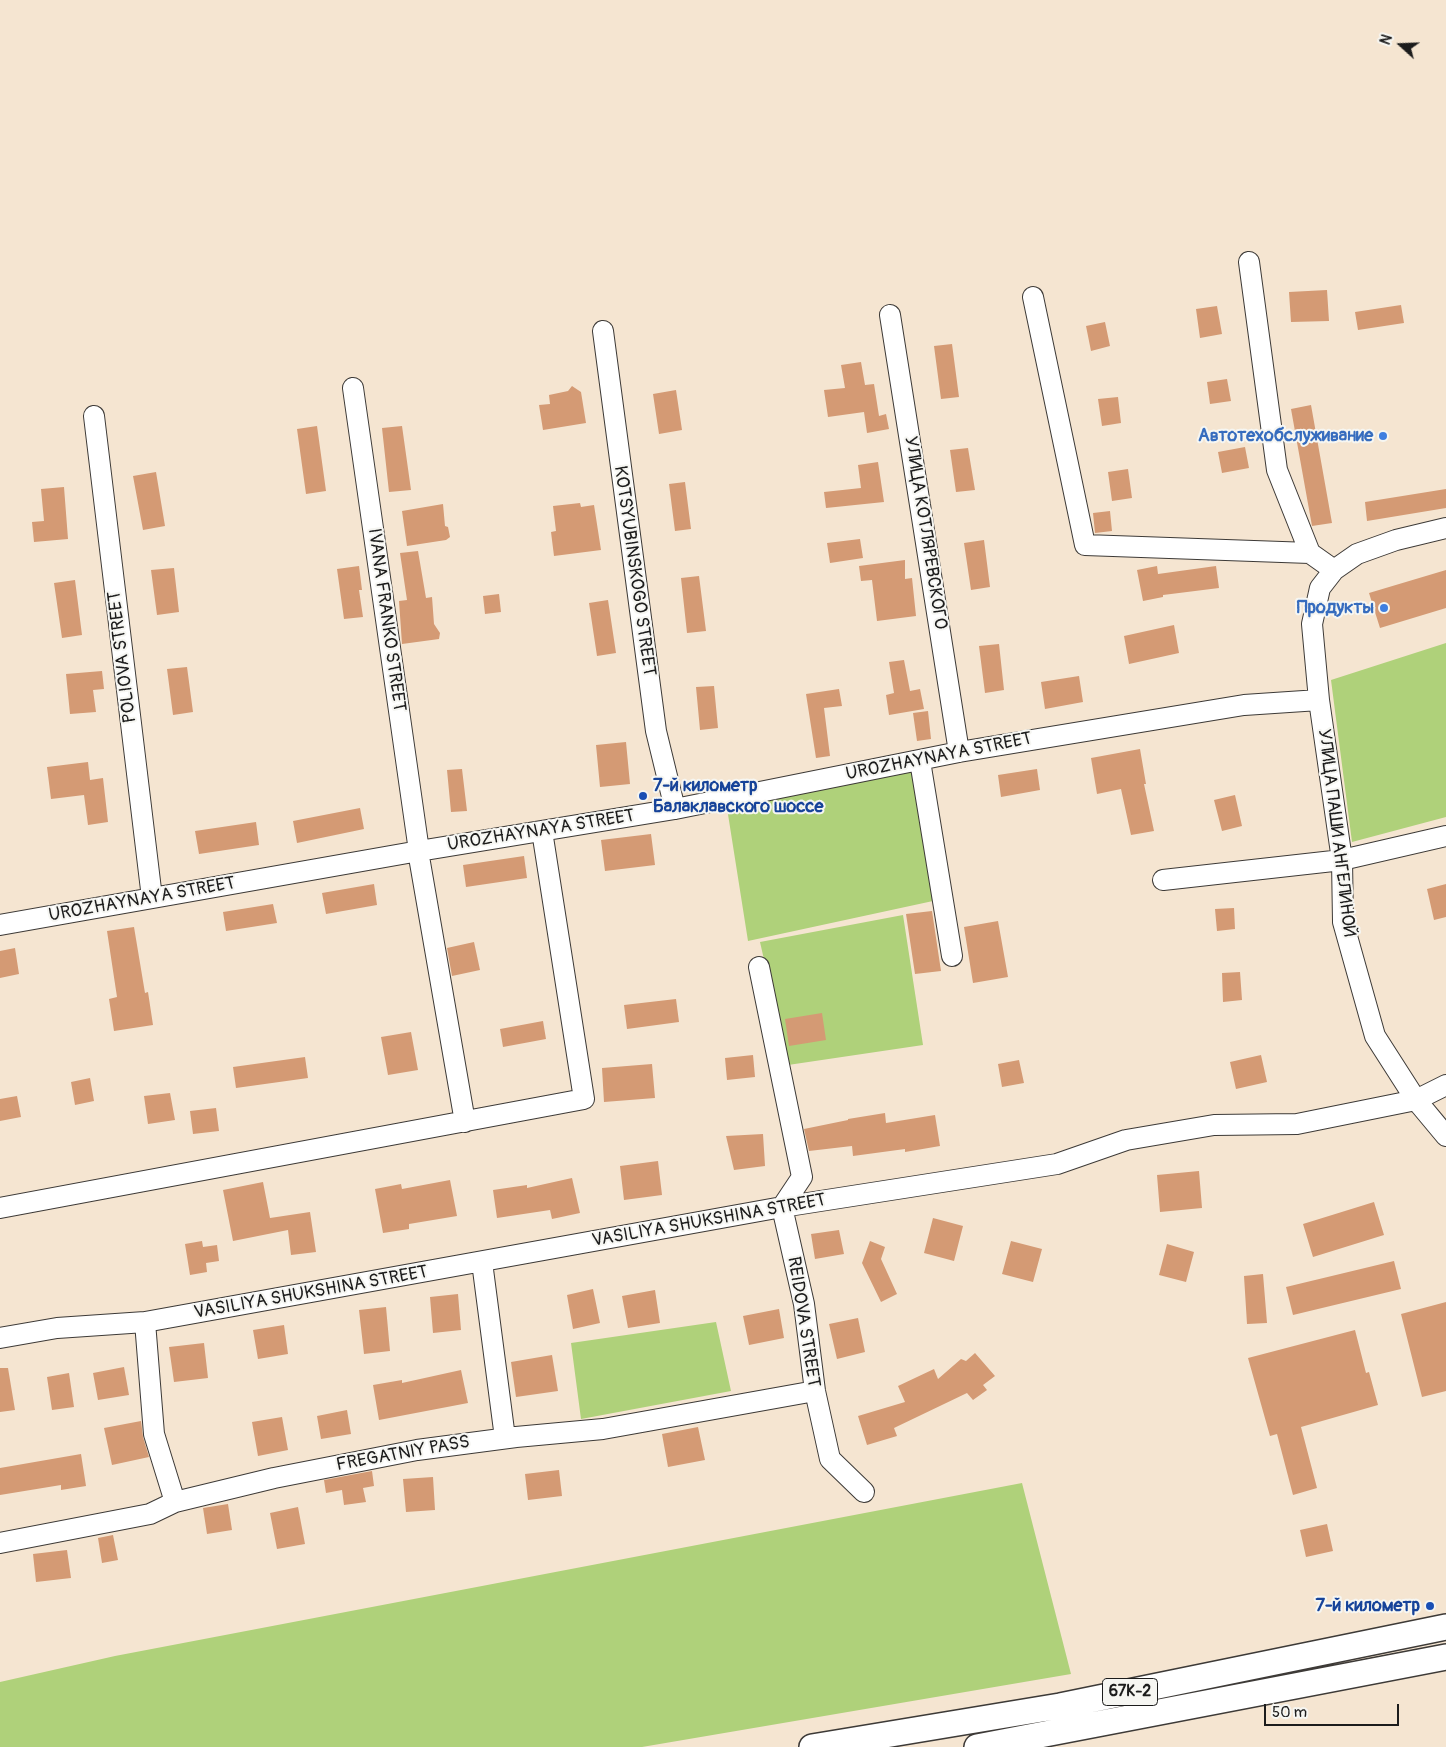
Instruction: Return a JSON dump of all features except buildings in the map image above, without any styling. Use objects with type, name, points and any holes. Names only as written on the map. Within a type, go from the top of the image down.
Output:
[{"type":"main road","name":"67К-2","points":[[812,1747],[1060,1706],[1446,1627]]},
{"type":"main road","name":"67К-2","points":[[977,1747],[1446,1657]]},
{"type":"street","points":[[1249,262],[1277,470],[1310,553],[1334,570]]},
{"type":"street","points":[[1033,297],[1085,546],[1310,553]]},
{"type":"street","name":"УЛИЦА КОТЛЯРЕВСКОГО","points":[[890,315],[959,752]]},
{"type":"street","name":"KOTSYUBINSKOGO STREET","points":[[603,331],[656,731],[675,809]]},
{"type":"street","name":"IVANA FRANKO STREET","points":[[353,388],[419,851],[465,1122]]},
{"type":"street","name":"POLIOVA STREET","points":[[94,416],[152,898]]},
{"type":"street","name":"УЛИЦА ПАШИ АНГЕЛИНОЙ","points":[[1446,528],[1396,540],[1357,554],[1334,570],[1320,588],[1312,624],[1319,700],[1342,860],[1343,922],[1375,1036],[1416,1100],[1446,1136]]},
{"type":"street","name":"UROZHAYNAYA STREET","points":[[0,925],[419,851],[675,809],[959,752],[1244,705],[1319,700]]},
{"type":"street","points":[[920,760],[952,956]]},
{"type":"street","points":[[0,1208],[584,1099],[542,831]]},
{"type":"street","points":[[1163,880],[1342,860],[1446,836]]},
{"type":"street","points":[[760,967],[802,1177],[782,1207]]},
{"type":"street","name":"VASILIYA SHUKSHINA STREET","points":[[0,1338],[57,1328],[145,1322],[782,1207],[1057,1164],[1126,1140],[1195,1128],[1214,1125],[1297,1124],[1416,1100],[1446,1085]]},
{"type":"street","name":"REIDOVA STREET","points":[[782,1207],[804,1304],[814,1391],[830,1459],[864,1492]]},
{"type":"street","points":[[482,1262],[505,1438]]},
{"type":"street","points":[[145,1322],[154,1434],[175,1502]]},
{"type":"street","name":"FREGATNIY PASS","points":[[0,1543],[150,1514],[175,1502],[274,1478],[417,1450],[505,1438],[602,1429],[814,1391]]},
{"type":"green space","points":[[1446,643],[1446,817],[1352,842],[1331,680]]},
{"type":"green space","points":[[916,767],[933,901],[748,941],[727,808]]},
{"type":"green space","points":[[903,915],[923,1045],[788,1065],[760,942]]},
{"type":"green space","points":[[716,1322],[731,1391],[581,1419],[571,1343]]},
{"type":"green space","points":[[1022,1483],[1071,1674],[642,1747],[0,1747],[0,1682],[115,1656]]},
{"type":"place","name":"Автотехобслуживание","points":[[1383,436]]},
{"type":"place","name":"Продукты","points":[[1384,608]]},
{"type":"place","name":"7-й километр Балаклавского шоссе","points":[[643,796]]},
{"type":"place","name":"7-й километр","points":[[1430,1606]]}]
